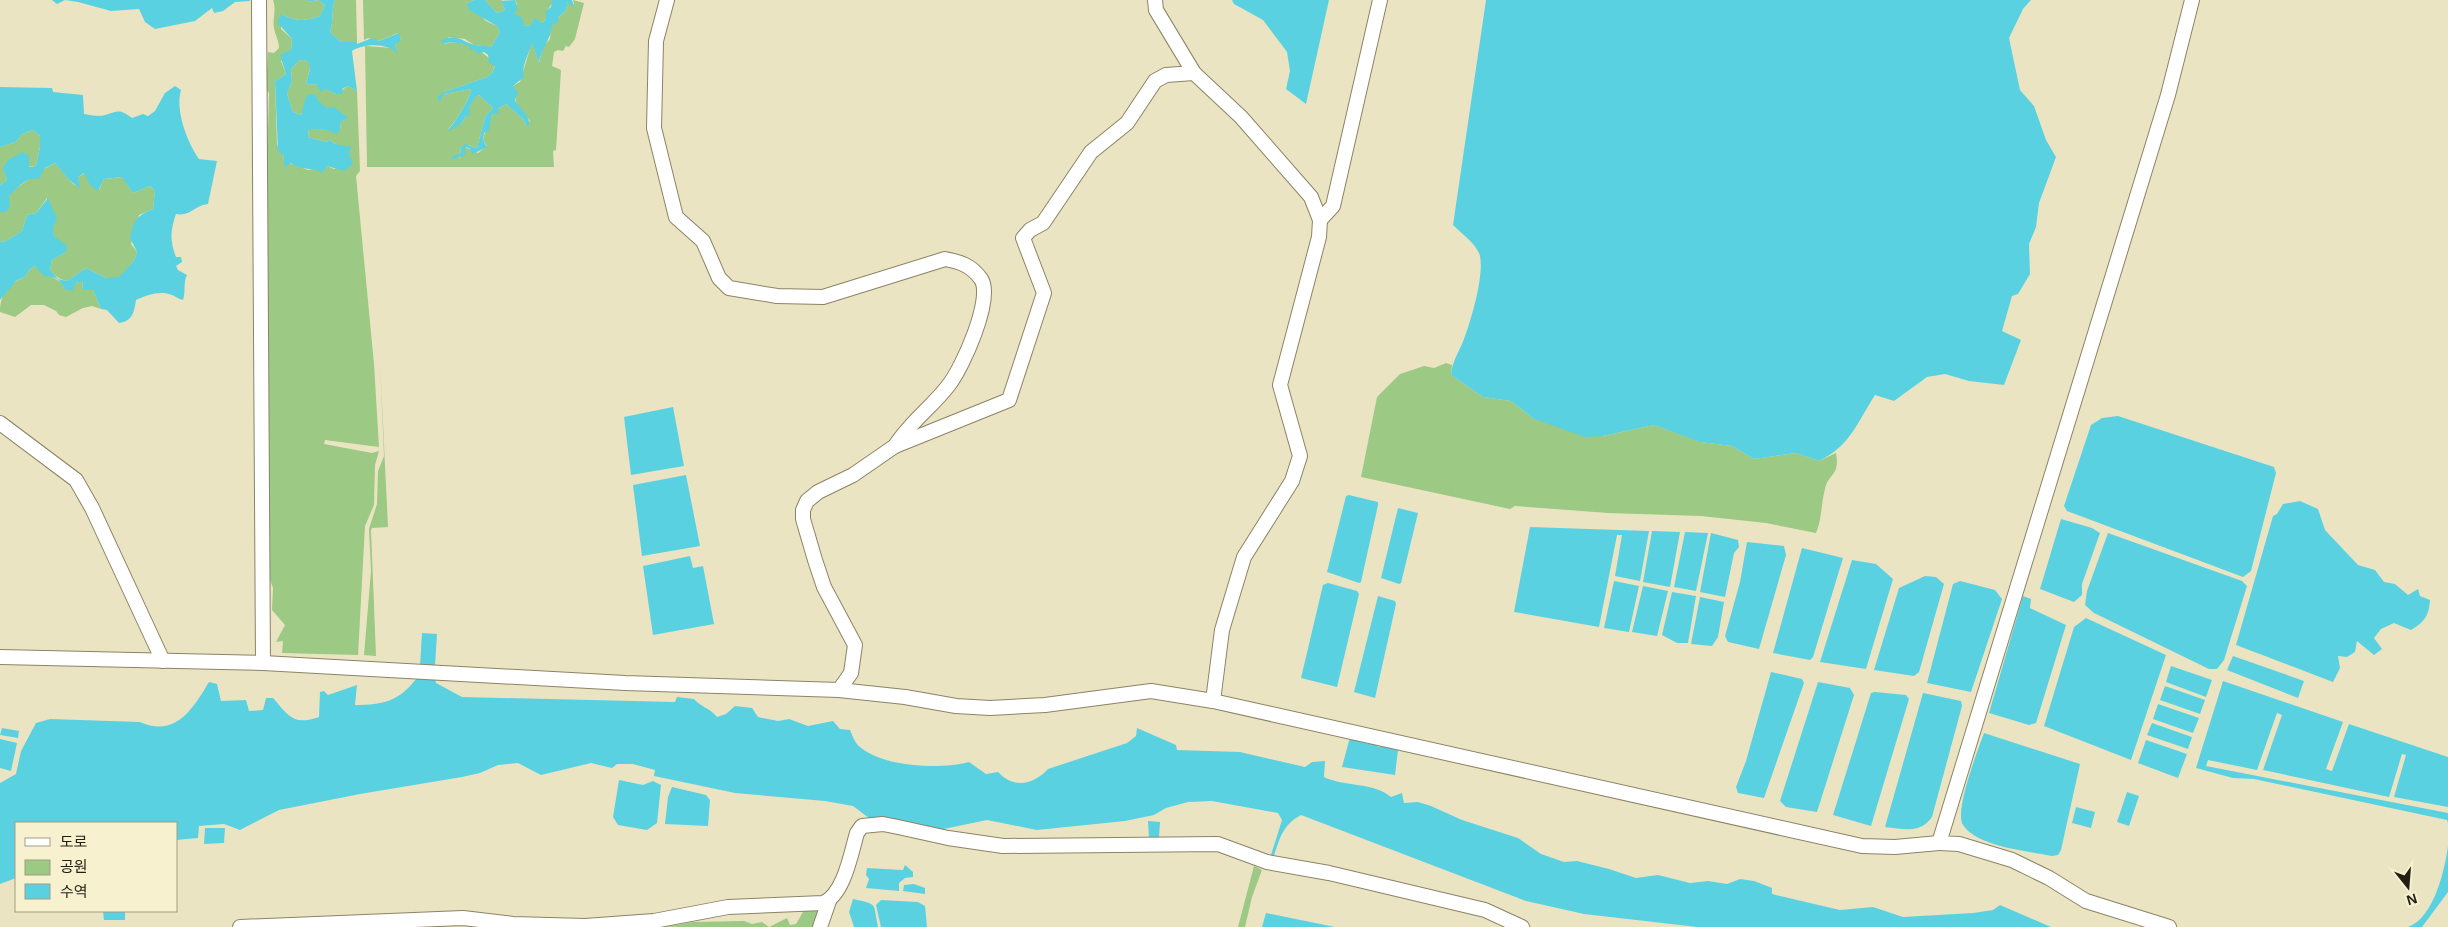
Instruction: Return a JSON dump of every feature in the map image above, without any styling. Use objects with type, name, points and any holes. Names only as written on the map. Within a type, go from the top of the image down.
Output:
[{"type":"street","points":[[259,0],[263,663]]},
{"type":"street","points":[[667,0],[656,41],[654,118],[656,136],[676,217],[703,241],[719,278],[729,288],[777,296],[823,297],[945,259],[966,263],[982,280],[983,291],[977,326],[972,343],[960,366],[948,386],[906,428],[895,446]]},
{"type":"street","points":[[1155,0],[1156,10],[1194,73],[1241,117],[1310,197],[1320,220],[1319,237],[1280,385],[1300,456],[1292,481],[1244,557],[1222,630],[1213,701]]},
{"type":"street","points":[[1320,220],[1333,206],[1380,0]]},
{"type":"street","points":[[1939,843],[2168,95],[2192,0]]},
{"type":"street","points":[[839,690],[851,673],[855,645],[824,587],[808,539],[803,510],[807,501],[818,492],[853,475],[895,446],[1009,400],[1044,294],[1023,238],[1030,230],[1043,222],[1091,152],[1126,123],[1156,81],[1166,75],[1194,73]]},
{"type":"street","points":[[0,424],[76,480],[92,508],[163,661]]},
{"type":"street","points":[[0,657],[263,663],[625,683],[839,690],[905,697],[956,706],[990,708],[1045,705],[1151,691],[1213,701],[1862,846],[1895,847],[1939,843],[1959,844],[2012,860],[2049,878],[2086,901],[2169,927]]},
{"type":"street","points":[[820,927],[829,901],[838,891],[857,832],[862,826],[882,824],[1003,846],[1218,844],[1267,862],[1328,873],[1485,910],[1522,927]]},
{"type":"street","points":[[240,927],[463,918],[513,924],[586,926],[654,921],[728,907],[823,903],[829,901]]},
{"type":"green space","points":[[273,0],[308,0],[309,2],[318,0],[325,5],[320,16],[310,19],[301,20],[282,14],[281,29],[292,39],[291,50],[281,61],[286,74],[275,81],[277,145],[283,154],[284,161],[308,170],[327,166],[334,169],[351,162],[349,154],[330,140],[326,142],[308,137],[309,129],[340,130],[341,122],[347,118],[327,109],[304,107],[301,115],[293,112],[287,94],[292,81],[291,69],[300,60],[309,61],[310,68],[306,83],[310,85],[316,84],[336,94],[348,86],[357,91],[360,171],[356,176],[374,364],[379,447],[325,440],[324,444],[372,453],[379,451],[375,465],[374,505],[365,526],[358,655],[282,653],[283,641],[276,642],[285,625],[272,610],[273,588],[268,574],[267,169],[269,93],[266,89],[268,52],[274,53],[279,48],[274,24],[275,8]]},
{"type":"green space","points":[[335,0],[356,0],[357,42],[341,42],[330,32]]},
{"type":"green space","points":[[363,0],[475,0],[467,3],[486,21],[497,26],[500,32],[491,47],[474,45],[465,39],[449,37],[443,44],[465,44],[479,50],[495,65],[492,73],[487,77],[444,92],[439,102],[444,94],[471,89],[462,110],[448,129],[461,124],[466,116],[469,116],[471,104],[479,95],[493,108],[485,117],[477,148],[469,145],[461,147],[459,159],[465,147],[478,153],[487,146],[483,140],[492,113],[506,104],[523,119],[526,125],[530,121],[517,105],[513,86],[520,82],[532,42],[539,63],[543,47],[550,39],[551,25],[566,10],[568,0],[574,5],[573,0],[584,3],[575,39],[563,51],[558,50],[554,52],[552,66],[561,70],[556,150],[553,151],[554,167],[367,167],[365,46],[393,48],[397,52],[395,45],[401,39],[398,33],[379,41],[368,38],[364,40]]},
{"type":"green space","points":[[485,0],[503,0],[501,1],[505,10],[497,13]]},
{"type":"green space","points":[[515,0],[552,0],[553,2],[546,12],[546,19],[542,23],[533,22],[530,26],[524,25],[514,13],[517,4]]},
{"type":"green space","points":[[33,130],[40,136],[36,166],[4,168],[7,180],[0,185],[0,147],[16,142],[22,134]]},
{"type":"green space","points":[[55,163],[73,184],[79,187],[78,177],[85,173],[99,190],[104,179],[123,177],[133,193],[150,186],[155,191],[153,209],[139,215],[131,244],[137,252],[134,261],[119,278],[106,278],[86,268],[67,281],[58,277],[50,270],[52,260],[66,252],[54,236],[47,198],[36,213],[27,215],[22,231],[4,242],[0,241],[0,212],[6,212],[9,196],[30,178]]},
{"type":"green space","points":[[35,266],[62,283],[64,289],[83,280],[82,290],[93,290],[101,309],[92,306],[83,308],[66,317],[59,315],[56,311],[44,305],[31,305],[15,317],[0,312],[2,299],[10,286],[26,276],[29,270]]},
{"type":"green space","points":[[380,362],[388,527],[372,528],[371,530],[376,656],[364,655],[371,571],[369,529],[377,504],[378,471],[384,456]]},
{"type":"green space","points":[[1446,363],[1452,365],[1451,375],[1483,397],[1511,401],[1534,419],[1603,436],[1654,425],[1701,442],[1732,446],[1754,459],[1796,453],[1819,461],[1836,453],[1837,466],[1825,489],[1816,533],[1766,523],[1701,516],[1608,513],[1515,506],[1510,509],[1361,477],[1377,397],[1400,374],[1424,366],[1434,368]]},
{"type":"green space","points":[[1254,866],[1262,870],[1252,897],[1245,927],[1238,927]]},
{"type":"green space","points":[[808,909],[815,909],[818,913],[814,927],[769,927],[787,918],[790,925],[796,924],[803,912]]},
{"type":"green space","points":[[744,921],[752,924],[762,922],[769,927],[667,927],[693,922]]},
{"type":"water","points":[[52,0],[65,0],[57,4]]},
{"type":"water","points":[[65,0],[250,1],[235,2],[223,11],[214,13],[212,8],[195,21],[155,29],[145,22],[139,9],[111,11]]},
{"type":"water","points":[[318,0],[335,0],[330,32],[341,42],[357,42],[357,44],[372,38],[379,41],[399,33],[401,40],[395,45],[398,54],[394,50],[376,45],[357,48],[352,51],[357,91],[348,86],[342,89],[343,94],[336,94],[325,89],[321,92],[316,84],[310,85],[306,83],[310,69],[308,61],[300,60],[291,69],[292,81],[287,94],[293,112],[301,115],[306,97],[311,94],[316,95],[318,101],[327,108],[334,107],[348,118],[341,122],[340,130],[336,134],[327,130],[309,129],[308,137],[326,142],[330,140],[335,144],[351,147],[349,154],[353,164],[344,171],[327,166],[322,173],[295,166],[291,163],[285,168],[283,154],[278,152],[275,81],[286,74],[280,55],[291,50],[292,39],[277,22],[282,14],[301,20],[320,16],[325,5]]},
{"type":"water","points":[[475,0],[485,0],[497,13],[505,10],[501,1],[515,0],[518,9],[514,13],[522,18],[524,25],[530,26],[535,18],[542,23],[546,19],[546,11],[551,7],[552,0],[572,0],[574,6],[570,5],[568,1],[566,10],[558,18],[558,23],[552,25],[539,63],[532,43],[524,64],[524,77],[513,86],[518,92],[515,100],[527,115],[529,126],[506,104],[498,109],[499,113],[492,114],[489,130],[484,133],[483,140],[487,147],[473,154],[469,148],[465,147],[465,155],[451,160],[453,156],[460,154],[461,147],[465,144],[477,148],[485,117],[493,108],[479,95],[471,104],[470,116],[466,116],[461,124],[448,130],[462,110],[471,89],[444,94],[439,103],[438,96],[444,92],[487,77],[492,73],[495,66],[489,63],[488,55],[484,52],[478,54],[474,49],[470,50],[469,46],[456,43],[443,44],[441,41],[451,37],[470,44],[491,47],[500,32],[497,26],[469,10],[467,3]]},
{"type":"water","points":[[1232,0],[1329,0],[1306,104],[1286,89],[1290,71],[1287,52],[1263,20],[1234,4]]},
{"type":"water","points":[[1486,0],[2031,0],[2023,9],[2009,38],[2020,90],[2034,106],[2046,140],[2056,157],[2039,203],[2036,227],[2029,244],[2030,274],[2018,294],[2012,296],[2002,331],[2021,340],[2004,385],[1969,381],[1945,374],[1927,377],[1894,401],[1875,395],[1846,441],[1830,455],[1819,461],[1796,453],[1754,459],[1732,446],[1700,442],[1654,425],[1603,436],[1585,437],[1534,419],[1511,401],[1483,397],[1451,375],[1454,361],[1464,339],[1477,296],[1481,271],[1481,261],[1477,249],[1453,225]]},
{"type":"water","points":[[175,86],[181,90],[180,107],[183,126],[195,152],[199,159],[217,161],[208,204],[199,206],[185,214],[176,214],[173,226],[173,246],[176,257],[181,257],[182,262],[176,266],[178,270],[187,275],[183,300],[163,293],[144,296],[136,300],[130,318],[119,323],[107,310],[101,309],[93,290],[82,290],[83,281],[76,283],[72,291],[64,289],[59,280],[54,277],[44,276],[35,266],[29,270],[26,276],[16,281],[0,300],[0,241],[4,242],[22,231],[27,215],[36,213],[48,198],[57,219],[53,227],[54,236],[67,246],[66,252],[52,260],[50,270],[58,279],[67,281],[86,268],[106,278],[119,277],[134,261],[137,252],[130,238],[133,227],[139,217],[153,209],[155,191],[150,186],[133,193],[122,177],[104,179],[98,191],[90,185],[84,173],[78,177],[80,188],[55,163],[45,168],[39,179],[30,179],[19,187],[9,196],[10,206],[6,212],[0,212],[0,185],[7,180],[3,168],[8,160],[23,152],[29,156],[29,167],[36,166],[40,136],[33,130],[22,134],[16,142],[0,147],[0,87],[52,88],[53,92],[83,95],[84,114],[100,116],[119,112],[132,118],[143,114],[148,116],[155,111],[165,93]]},
{"type":"water","points":[[673,407],[684,466],[631,475],[624,417]]},
{"type":"water","points":[[2118,416],[2274,467],[2276,473],[2251,571],[2243,577],[2067,511],[2064,506],[2091,425],[2102,418]]},
{"type":"water","points":[[686,475],[700,546],[642,556],[633,485]]},
{"type":"water","points":[[1349,495],[1378,502],[1361,582],[1359,583],[1327,572],[1346,496]]},
{"type":"water","points":[[2300,501],[2318,509],[2325,530],[2358,565],[2375,570],[2384,582],[2395,584],[2408,595],[2418,589],[2420,596],[2430,600],[2429,610],[2425,618],[2411,630],[2394,623],[2381,629],[2374,638],[2382,649],[2374,655],[2357,641],[2355,652],[2347,657],[2338,656],[2340,668],[2333,682],[2236,645],[2273,516],[2277,514],[2283,504]]},
{"type":"water","points":[[1398,508],[1418,513],[1401,583],[1399,584],[1381,578]]},
{"type":"water","points":[[2061,519],[2092,528],[2100,533],[2082,584],[2082,595],[2074,602],[2040,589]]},
{"type":"water","points":[[1530,527],[1649,531],[1640,581],[1615,576],[1622,535],[1617,535],[1599,627],[1514,612]]},
{"type":"water","points":[[1652,531],[1680,532],[1670,587],[1643,582]]},
{"type":"water","points":[[1685,532],[1708,533],[1696,591],[1674,587]]},
{"type":"water","points":[[1711,533],[1738,540],[1739,547],[1734,553],[1725,597],[1700,592]]},
{"type":"water","points":[[2108,533],[2242,581],[2247,586],[2224,660],[2217,669],[2209,669],[2094,613],[2085,605],[2087,591]]},
{"type":"water","points":[[1747,542],[1784,546],[1786,555],[1759,649],[1728,642],[1725,636],[1740,582]]},
{"type":"water","points":[[1802,548],[1843,558],[1813,657],[1810,660],[1773,653]]},
{"type":"water","points":[[690,556],[693,568],[703,566],[714,624],[653,635],[643,566]]},
{"type":"water","points":[[1852,560],[1876,564],[1893,579],[1866,669],[1820,662]]},
{"type":"water","points":[[1925,576],[1936,577],[1944,584],[1919,672],[1914,676],[1874,670],[1899,588]]},
{"type":"water","points":[[1614,581],[1639,586],[1629,632],[1604,628]]},
{"type":"water","points":[[1960,581],[1995,590],[2002,599],[1971,692],[1927,683],[1953,584]]},
{"type":"water","points":[[1328,583],[1357,591],[1359,594],[1337,687],[1301,678],[1323,585]]},
{"type":"water","points":[[1643,586],[1668,591],[1657,636],[1632,632]]},
{"type":"water","points":[[1672,592],[1696,596],[1688,643],[1677,643],[1662,635]]},
{"type":"water","points":[[1378,596],[1395,601],[1396,604],[1375,698],[1354,692]]},
{"type":"water","points":[[2023,596],[2031,599],[2030,608],[2066,625],[2036,723],[2029,725],[1989,713]]},
{"type":"water","points":[[1700,597],[1724,602],[1718,637],[1712,646],[1691,644]]},
{"type":"water","points":[[2086,618],[2166,655],[2131,760],[2044,726],[2074,627]]},
{"type":"water","points":[[422,633],[437,634],[435,666],[420,666]]},
{"type":"water","points":[[2233,656],[2304,681],[2298,698],[2227,670]]},
{"type":"water","points":[[2171,666],[2212,680],[2206,697],[2166,682]]},
{"type":"water","points":[[1771,672],[1802,679],[1804,683],[1764,798],[1738,793],[1736,787],[1746,761]]},
{"type":"water","points":[[417,678],[435,679],[436,683],[462,697],[675,702],[677,697],[694,699],[717,717],[726,714],[735,706],[752,708],[758,717],[778,721],[789,719],[808,726],[833,721],[840,729],[850,730],[855,742],[870,754],[897,763],[943,766],[969,762],[986,774],[998,772],[1010,781],[1017,783],[1036,779],[1048,769],[1127,743],[1136,736],[1137,728],[1176,745],[1177,750],[1240,752],[1305,767],[1312,762],[1325,761],[1324,777],[1376,789],[1391,797],[1402,793],[1404,803],[1418,802],[1462,820],[1518,838],[1541,854],[1564,862],[1577,861],[1636,878],[1658,875],[1690,883],[1708,881],[1727,884],[1740,879],[1754,881],[1772,888],[1772,894],[1840,910],[1873,907],[1903,917],[1973,913],[1993,910],[2000,905],[2051,927],[1697,927],[1584,914],[1526,901],[1301,815],[1286,827],[1280,837],[1274,856],[1271,855],[1282,820],[1278,813],[1212,801],[1188,802],[1166,808],[1154,815],[1125,821],[1037,830],[987,820],[939,830],[914,823],[869,818],[853,806],[825,801],[735,793],[654,776],[655,770],[633,764],[617,764],[612,768],[591,763],[541,775],[518,763],[498,765],[480,773],[462,777],[279,810],[240,830],[224,824],[199,826],[198,838],[178,840],[178,822],[15,822],[15,878],[0,884],[0,783],[16,774],[21,751],[36,723],[50,719],[140,722],[152,726],[163,726],[182,718],[196,702],[209,682],[217,684],[221,701],[246,700],[249,711],[263,710],[266,698],[273,698],[292,718],[310,720],[319,717],[320,692],[324,691],[328,695],[357,685],[355,705],[374,704],[383,703],[397,697]]},
{"type":"water","points":[[2223,681],[2343,722],[2326,769],[2332,771],[2349,724],[2448,757],[2448,807],[2394,797],[2406,755],[2402,754],[2389,797],[2263,770],[2282,715],[2277,713],[2257,770],[2208,760],[2206,766],[2448,813],[2448,823],[2447,820],[2254,779],[2233,778],[2196,768]]},
{"type":"water","points":[[1818,682],[1850,688],[1854,695],[1817,812],[1786,807],[1780,801]]},
{"type":"water","points":[[2165,686],[2205,700],[2200,714],[2160,700]]},
{"type":"water","points":[[1871,693],[1906,695],[1909,699],[1871,826],[1833,815]]},
{"type":"water","points":[[1923,693],[1961,701],[1962,706],[1932,817],[1917,828],[1885,827]]},
{"type":"water","points":[[2158,704],[2199,718],[2193,733],[2153,719]]},
{"type":"water","points":[[2152,723],[2192,737],[2188,749],[2147,735]]},
{"type":"water","points":[[2,728],[19,731],[18,738],[0,735]]},
{"type":"water","points":[[1984,733],[2080,764],[2061,850],[2058,855],[2052,856],[2017,850],[1991,843],[1970,832],[1963,825],[1961,818],[1964,794]]},
{"type":"water","points":[[1350,737],[1363,740],[1367,744],[1373,743],[1379,747],[1385,743],[1396,746],[1398,750],[1395,775],[1342,767]]},
{"type":"water","points":[[0,739],[17,743],[11,771],[0,768]]},
{"type":"water","points":[[2146,740],[2187,754],[2178,778],[2138,763]]},
{"type":"water","points":[[619,780],[643,785],[653,781],[661,785],[657,823],[647,830],[618,825],[613,817]]},
{"type":"water","points":[[672,787],[706,795],[710,800],[708,826],[665,824],[668,797]]},
{"type":"water","points":[[2127,792],[2139,796],[2129,826],[2117,822]]},
{"type":"water","points":[[2076,807],[2095,812],[2091,828],[2072,823]]},
{"type":"water","points":[[1148,821],[1160,822],[1159,837],[1149,839]]},
{"type":"water","points":[[205,828],[225,828],[224,843],[204,844]]},
{"type":"water","points":[[2448,846],[2448,892],[2422,927],[2408,927],[2425,914],[2437,892]]},
{"type":"water","points":[[905,865],[913,872],[913,877],[905,878],[899,883],[899,891],[866,888],[869,879],[866,875],[867,868],[903,870]]},
{"type":"water","points":[[914,884],[925,888],[925,894],[903,891],[904,885]]},
{"type":"water","points":[[853,899],[867,902],[873,906],[876,912],[878,927],[854,927],[849,912]]},
{"type":"water","points":[[881,900],[918,902],[925,906],[927,927],[881,927],[876,905]]},
{"type":"water","points":[[103,912],[125,912],[125,920],[104,920]]},
{"type":"water","points":[[1266,913],[1335,927],[1262,927]]}]
